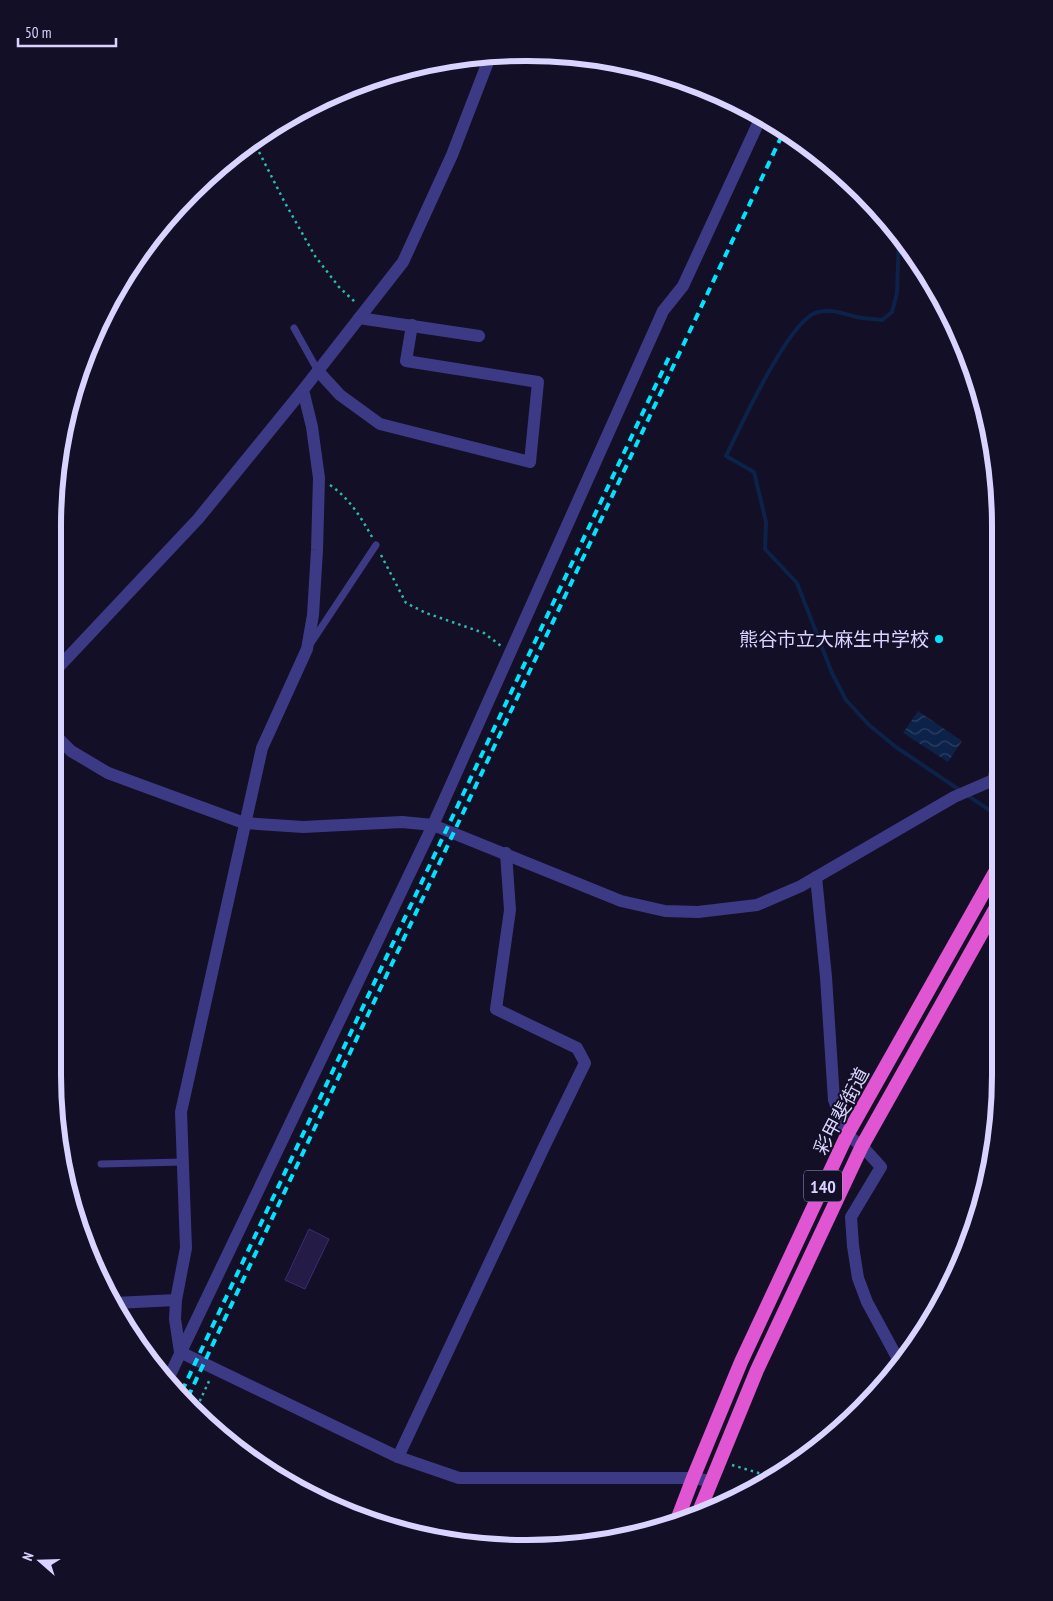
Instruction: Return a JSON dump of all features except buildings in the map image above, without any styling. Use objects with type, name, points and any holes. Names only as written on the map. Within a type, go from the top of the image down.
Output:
[{"type":"highway","name":"彩甲斐街道","points":[[679,1514],[741,1362],[848,1135],[992,878]]},
{"type":"highway","name":"彩甲斐街道","points":[[701,1505],[757,1370],[862,1146],[992,915]]},
{"type":"street","points":[[61,666],[198,519],[303,390],[403,262],[452,155],[488,63]]},
{"type":"street","points":[[170,1373],[433,825],[663,311],[683,286],[758,123]]},
{"type":"street","points":[[362,314],[412,325],[479,336]]},
{"type":"street","points":[[318,371],[340,394],[380,424],[530,462],[538,382],[406,361],[412,325]]},
{"type":"street","points":[[180,1352],[175,1319],[176,1300],[186,1248],[181,1112],[262,748],[308,649],[313,615],[319,478],[312,427],[303,390]]},
{"type":"street","points":[[61,741],[71,751],[108,773],[244,823],[303,827],[402,822],[433,825],[506,853],[621,902],[665,911],[698,912],[757,905],[801,886],[954,797],[992,780]]},
{"type":"street","points":[[398,1457],[585,1063],[577,1048],[496,1009],[510,910],[506,853]]},
{"type":"street","points":[[816,877],[826,977],[834,1100],[848,1135],[862,1146],[881,1166],[851,1217],[858,1278],[866,1302],[897,1357]]},
{"type":"street","points":[[122,1303],[176,1300]]},
{"type":"street","points":[[180,1352],[398,1457],[459,1478],[693,1478],[710,1481]]},
{"type":"lane","points":[[294,328],[318,371]]},
{"type":"lane","points":[[308,649],[376,545]]},
{"type":"lane","points":[[101,1164],[183,1162]]},
{"type":"path","points":[[257,148],[315,256],[362,314]]},
{"type":"path","points":[[319,478],[343,494],[364,523],[406,603],[426,613],[484,633],[510,653]]},
{"type":"path","points":[[199,1404],[214,1369]]},
{"type":"path","points":[[719,1461],[763,1474]]},
{"type":"water","points":[[918,711],[962,741],[948,762],[903,733]]},
{"type":"waterway","points":[[899,247],[897,293],[892,312],[882,320],[830,311],[818,312],[807,318],[780,352],[726,456],[754,472],[766,522],[765,549],[797,583],[832,673],[846,700],[869,725],[896,747],[961,791]]},
{"type":"waterway","points":[[967,795],[992,812]]},
{"type":"railway","points":[[189,1394],[781,138]]},
{"type":"railway","points":[[184,1388],[670,355]]},
{"type":"place","name":"熊谷市立大麻生中学校","points":[[939,639]]}]
